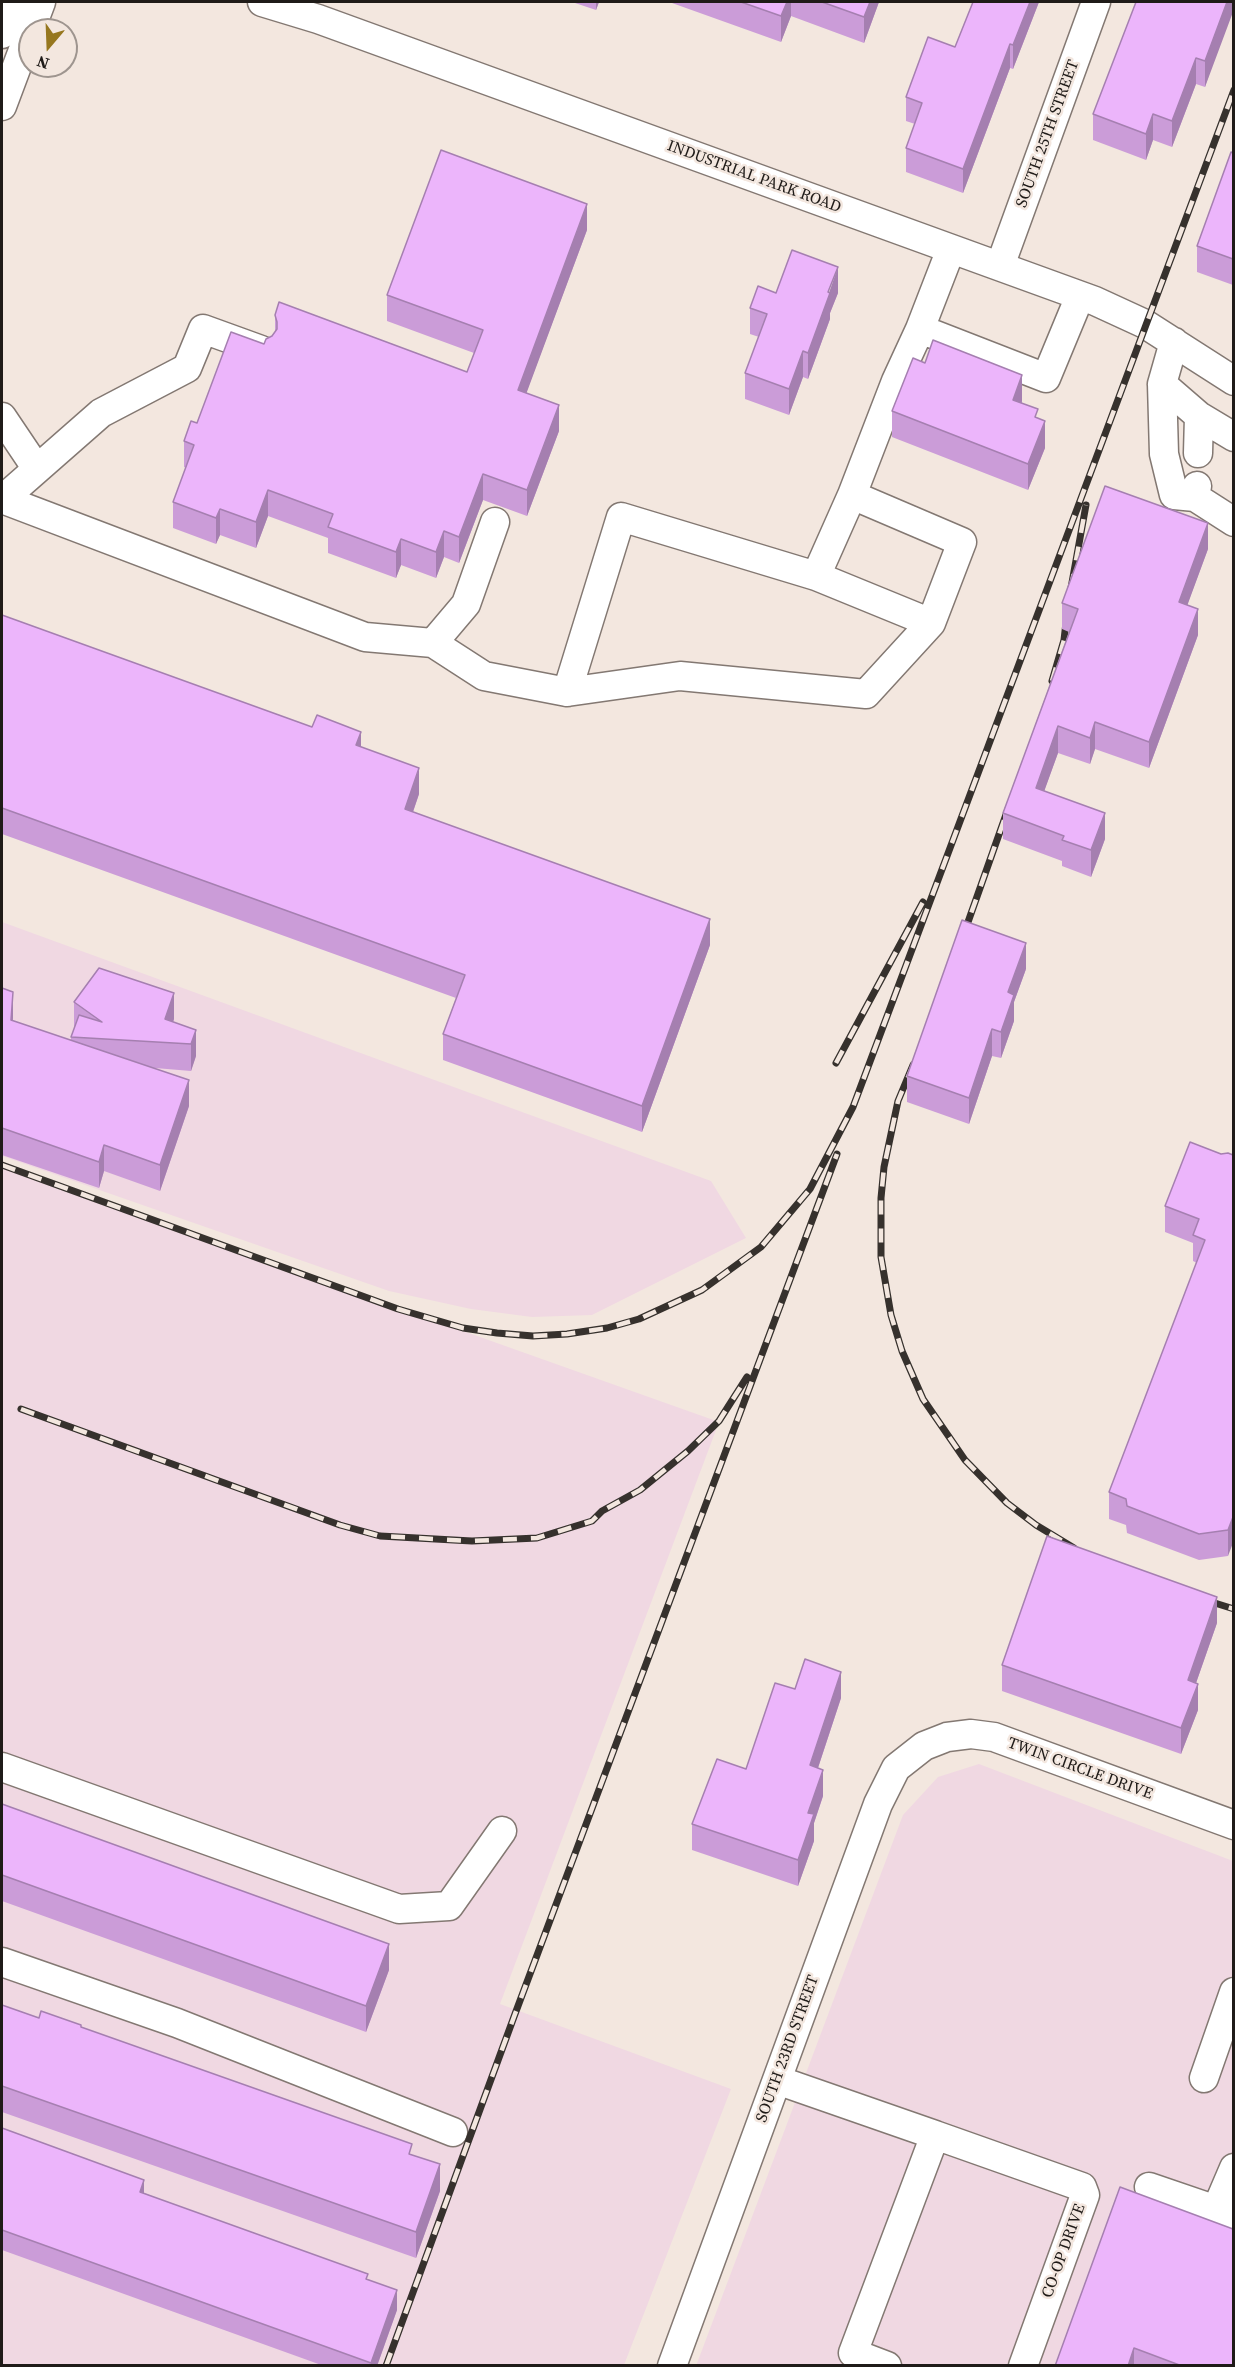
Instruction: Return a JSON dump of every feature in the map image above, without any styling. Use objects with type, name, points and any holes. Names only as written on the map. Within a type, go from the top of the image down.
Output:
[{"type":"street","points":[[2,34],[13,2]]},
{"type":"street","points":[[2,106],[41,2]]},
{"type":"street","name":"INDUSTRIAL PARK ROAD","points":[[262,2],[341,27],[1080,296],[1145,324],[1233,381]]},
{"type":"street","name":"SOUTH 25TH STREET","points":[[1000,267],[1096,2]]},
{"type":"street","points":[[816,576],[852,495],[951,249]]},
{"type":"street","points":[[920,329],[1046,378],[1080,296]]},
{"type":"street","points":[[261,350],[203,329],[188,368],[101,413],[2,499],[365,637],[433,643],[484,676],[567,692],[680,676],[866,694],[931,623],[962,542],[852,495]]},
{"type":"street","points":[[1174,342],[1162,384],[1164,454],[1174,495],[1196,492],[1233,522]]},
{"type":"street","points":[[1162,384],[1199,416],[1233,437]]},
{"type":"street","points":[[1198,453],[1199,416]]},
{"type":"street","points":[[2,417],[37,470]]},
{"type":"street","points":[[567,692],[621,517],[816,576],[931,623]]},
{"type":"street","points":[[433,643],[466,604],[495,522]]},
{"type":"street","name":"TWIN CIRCLE DRIVE","points":[[924,1746],[947,1737],[971,1734],[994,1737],[1233,1825]]},
{"type":"street","name":"SOUTH 23RD STREET","points":[[672,2366],[878,1804],[896,1768],[924,1746]]},
{"type":"street","points":[[2,1767],[399,1909],[449,1906],[502,1831]]},
{"type":"street","points":[[2,1962],[177,2022],[453,2132]]},
{"type":"street","points":[[1204,2078],[1233,1992]]},
{"type":"street","points":[[777,2080],[935,2135],[853,2353],[887,2366]]},
{"type":"street","name":"CO-OP DRIVE","points":[[935,2135],[1082,2187],[1085,2195],[1023,2366]]},
{"type":"street","points":[[1149,2187],[1225,2213],[1233,2168]]},
{"type":"shaded area","points":[[2,922],[711,1181],[746,1238],[592,1315],[532,1317],[471,1309],[389,1291],[2,1156]]},
{"type":"shaded area","points":[[2,1167],[719,1422],[500,2004],[731,2089],[624,2365],[2,2366]]},
{"type":"shaded area","points":[[979,1764],[1233,1861],[1233,2365],[696,2366],[903,1815],[938,1777]]},
{"type":"building","points":[[741,2],[787,2],[781,16]]},
{"type":"building","points":[[822,2],[870,2],[864,17]]},
{"type":"building","points":[[973,2],[1030,2],[1013,45],[1010,44],[963,169],[906,148],[922,103],[906,97],[928,37],[955,47]]},
{"type":"building","points":[[1136,2],[1227,2],[1205,61],[1196,58],[1172,121],[1153,114],[1146,134],[1093,114]]},
{"type":"building","points":[[441,150],[587,204],[518,390],[559,405],[527,490],[483,474],[459,537],[444,531],[436,552],[401,539],[396,552],[328,527],[333,514],[268,490],[256,522],[220,509],[216,518],[173,502],[194,445],[184,441],[191,421],[197,423],[231,332],[264,344],[277,329],[275,315],[279,302],[467,372],[483,330],[387,295]]},
{"type":"building","points":[[1231,152],[1233,153],[1233,259],[1197,246]]},
{"type":"building","points":[[792,250],[838,267],[808,353],[803,351],[789,389],[745,373],[767,314],[750,308],[758,286],[776,293]]},
{"type":"building","points":[[933,340],[1022,375],[1013,400],[1038,409],[1035,417],[1045,421],[1028,464],[892,411],[913,358],[925,363]]},
{"type":"building","points":[[1105,486],[1208,523],[1179,602],[1198,609],[1149,742],[1095,722],[1090,738],[1058,726],[1036,788],[1105,813],[1091,850],[1062,840],[1064,836],[1003,813],[1078,609],[1062,603]]},
{"type":"building","points":[[2,615],[312,727],[317,715],[361,732],[356,745],[419,768],[405,809],[710,919],[642,1106],[443,1034],[465,975],[2,808]]},
{"type":"building","points":[[962,920],[1026,943],[1008,992],[1014,995],[1001,1032],[992,1029],[969,1098],[907,1076]]},
{"type":"building","points":[[99,968],[174,993],[165,1019],[196,1030],[191,1044],[71,1037],[79,1015],[102,1022],[74,1002]]},
{"type":"building","points":[[2,988],[13,992],[11,1020],[189,1080],[160,1165],[104,1145],[99,1162],[2,1128]]},
{"type":"building","points":[[1190,1142],[1221,1154],[1233,1155],[1233,1517],[1228,1530],[1199,1534],[1127,1506],[1126,1499],[1109,1492],[1205,1240],[1193,1235],[1199,1219],[1165,1206]]},
{"type":"building","points":[[1047,1536],[1217,1597],[1188,1680],[1198,1684],[1181,1728],[1002,1665]]},
{"type":"building","points":[[805,1659],[841,1672],[810,1765],[823,1770],[808,1813],[814,1814],[798,1860],[692,1824],[717,1759],[746,1769],[775,1683],[795,1689]]},
{"type":"building","points":[[2,1804],[389,1944],[366,2006],[2,1875]]},
{"type":"building","points":[[2,2005],[39,2018],[41,2011],[412,2144],[409,2154],[440,2164],[416,2232],[2,2086]]},
{"type":"building","points":[[2,2128],[144,2180],[140,2192],[368,2274],[366,2279],[397,2290],[371,2363],[2,2230]]},
{"type":"building","points":[[1120,2187],[1233,2229],[1233,2366],[1182,2366],[1134,2348],[1128,2366],[1055,2366]]},
{"type":"railway","points":[[2,1165],[398,1309],[463,1328],[497,1333],[533,1336],[567,1334],[607,1328],[639,1319],[702,1290],[761,1247],[810,1189],[853,1107],[1234,90]]},
{"type":"railway","points":[[1071,588],[1086,505]]},
{"type":"railway","points":[[1052,681],[1064,640],[1067,614]]},
{"type":"railway","points":[[962,939],[1008,809]]},
{"type":"railway","points":[[836,1063],[923,902]]},
{"type":"railway","points":[[913,1065],[898,1101],[884,1167],[881,1198],[881,1257],[891,1315],[902,1351],[923,1399],[965,1460],[1007,1503],[1036,1525],[1074,1548]]},
{"type":"railway","points":[[386,2366],[515,2014],[837,1154]]},
{"type":"railway","points":[[21,1409],[340,1525],[380,1536],[472,1541],[537,1538],[592,1521],[602,1511],[640,1490],[688,1451],[719,1421],[747,1377]]},
{"type":"railway","points":[[1202,1599],[1234,1609]]}]
